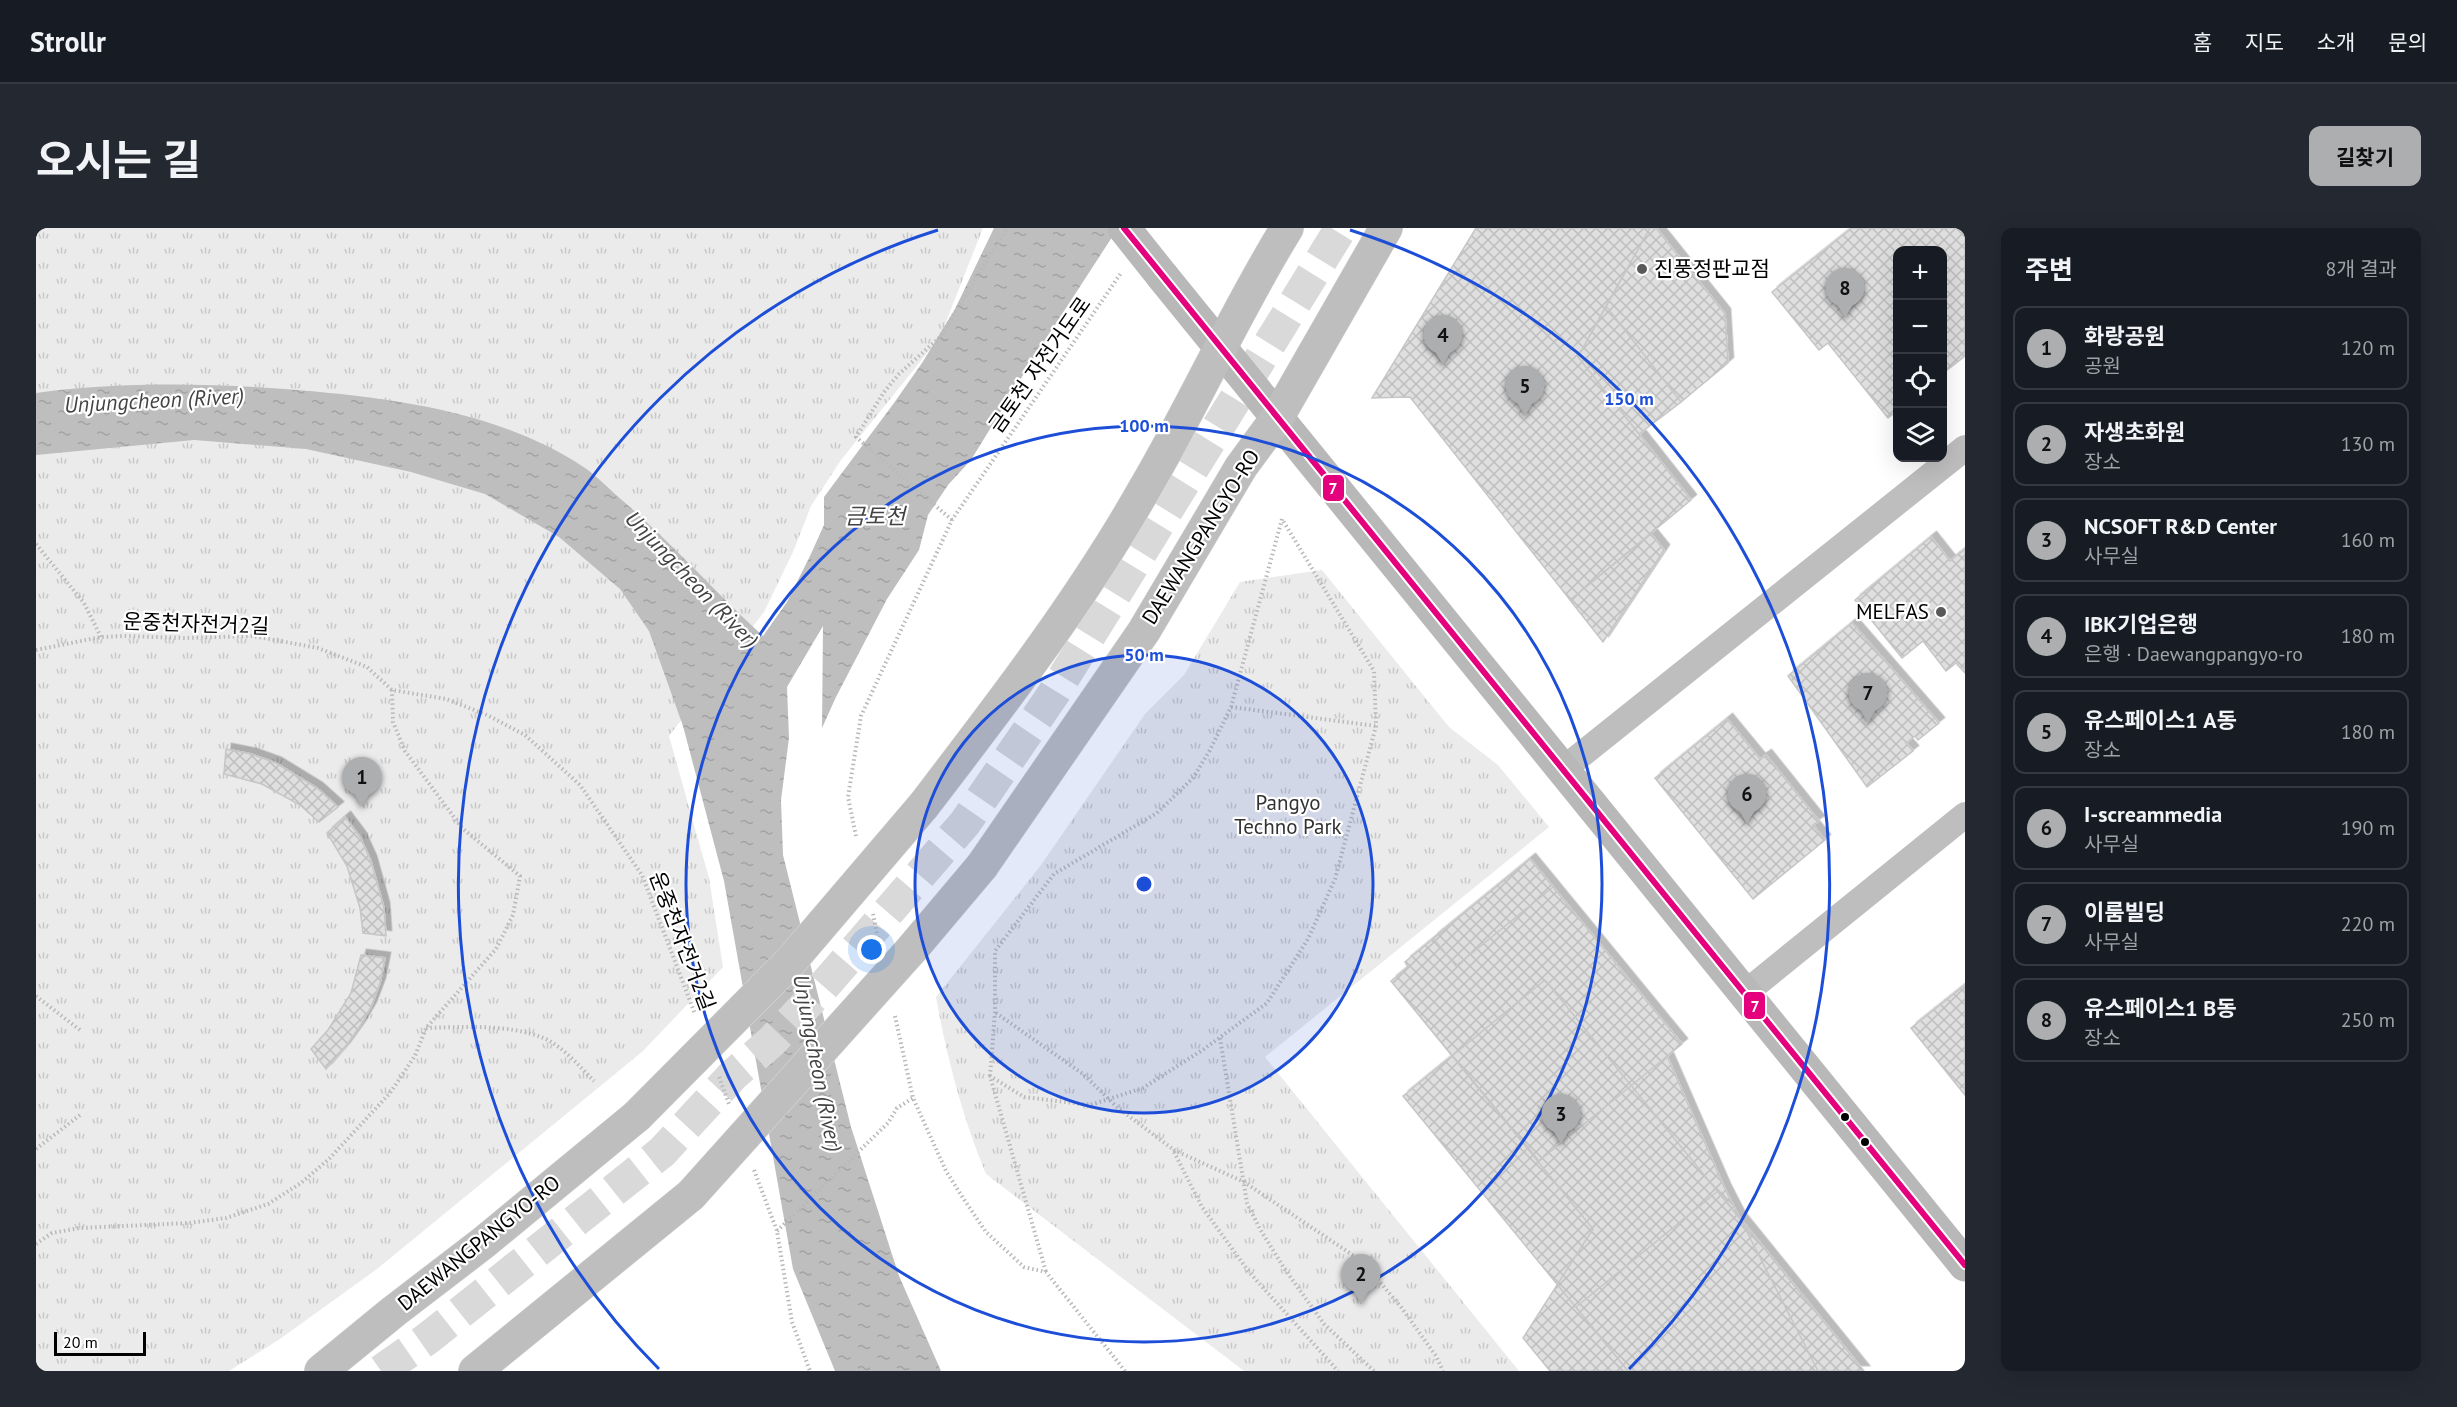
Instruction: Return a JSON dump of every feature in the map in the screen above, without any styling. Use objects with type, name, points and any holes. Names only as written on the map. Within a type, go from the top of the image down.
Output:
[{"type":"main road","points":[[1220,348],[1287,228]]},
{"type":"main road","name":"DAEWANGPANGYO-RO","points":[[476,1371],[691,1195],[912,949],[982,866],[1144,631],[1241,467],[1277,418],[1386,228]]},
{"type":"main road","name":"DAEWANGPANGYO-RO","points":[[321,1371],[483,1243],[637,1116],[790,962],[924,806],[1031,663],[1080,593],[1146,488],[1220,348]]},
{"type":"street","points":[[1124,228],[1561,771],[1745,993],[1965,1265]]},
{"type":"street","points":[[1561,771],[1965,448]]},
{"type":"street","points":[[1745,993],[1965,814]]},
{"type":"path","points":[[952,520],[856,437],[884,392],[899,374],[940,337],[1007,228]]},
{"type":"path","name":"금토천 자전거도로","points":[[848,797],[861,716],[952,520],[1126,267]]},
{"type":"path","points":[[990,1076],[1024,1097],[1090,1105],[1143,1088],[1220,1038],[1267,1003],[1308,939],[1335,879],[1376,726],[1374,671],[1282,519],[1231,707],[1193,778],[1157,813],[1054,874],[995,951],[995,1012],[990,1076],[1046,1272],[1125,1371]]},
{"type":"path","points":[[36,544],[84,603],[101,637]]},
{"type":"path","name":"운중천자전거2길","points":[[36,650],[101,637],[253,636],[318,648],[367,667],[392,690],[446,699],[487,715],[525,735],[580,785],[642,875],[697,1020]]},
{"type":"path","points":[[36,1244],[52,1233],[80,1228],[189,1223],[226,1218],[268,1204],[301,1183],[329,1160],[390,1093],[409,1065],[426,1028],[496,949],[513,915],[520,876],[462,828],[405,751],[393,722],[392,690]]},
{"type":"path","points":[[1231,707],[1376,726]]},
{"type":"path","points":[[36,996],[80,1030]]},
{"type":"path","points":[[995,1012],[1083,1074],[1118,1108],[1174,1150],[1244,1182],[1363,1262],[1401,1307],[1436,1356],[1443,1371]]},
{"type":"path","points":[[426,1028],[469,1026],[542,1037],[567,1054],[594,1081]]},
{"type":"path","points":[[1220,1038],[1251,1212],[1284,1268],[1324,1324],[1374,1371]]},
{"type":"path","points":[[718,1075],[731,1108]]},
{"type":"path","points":[[777,1231],[888,1123],[897,1108],[913,1098],[946,1171],[986,1232],[1024,1267],[1046,1272]]},
{"type":"path","points":[[36,1149],[80,1115]]},
{"type":"path","points":[[1174,1150],[1202,1207],[1249,1272],[1338,1371]]},
{"type":"path","points":[[752,1164],[777,1231],[792,1322],[810,1371]]},
{"type":"green space","points":[[36,228],[983,228],[940,337],[841,460],[811,506],[793,552],[764,612],[669,736],[709,878],[723,967],[643,1051],[377,1269],[280,1339],[229,1371],[36,1371]]},
{"type":"green space","name":"Pangyo Techno Park","points":[[1322,570],[1449,727],[1498,765],[1549,827],[1265,1057],[1519,1371],[1244,1371],[986,1174],[950,1065],[936,997],[1041,865],[1145,714],[1184,675],[1240,582]]},
{"type":"water","points":[[994,228],[1118,228],[971,460],[948,485],[928,515],[919,550],[887,599],[822,728],[823,626],[787,687],[789,738],[781,800],[783,855],[851,1127],[899,1276],[941,1371],[835,1371],[793,1269],[724,881],[683,726],[649,631],[620,589],[559,537],[485,494],[411,472],[306,449],[194,440],[36,455],[36,393],[129,385],[254,387],[323,392],[402,402],[441,410],[516,432],[552,448],[590,472],[659,534],[763,636],[787,602],[824,525],[824,497],[922,363],[955,309]]},
{"type":"building","points":[[1476,228],[1650,228],[1578,357],[1691,500],[1570,600],[1410,397],[1372,398]]},
{"type":"building","points":[[1650,228],[1656,228],[1725,314],[1728,363],[1681,402],[1606,306]]},
{"type":"building","points":[[1852,228],[1965,228],[1965,356],[1947,370],[1947,246],[1893,246],[1893,414],[1888,418],[1828,343],[1819,350],[1772,292]]},
{"type":"building","points":[[1606,306],[1681,402],[1639,434],[1578,357]]},
{"type":"building","points":[[1651,534],[1664,550],[1603,642],[1570,600]]},
{"type":"building","points":[[1931,537],[1950,561],[1965,549],[1965,673],[1956,663],[1946,671],[1923,641],[1902,658],[1855,600]]},
{"type":"building","points":[[1852,623],[1939,723],[1918,740],[1915,736],[1906,743],[1913,751],[1867,787],[1788,676]]},
{"type":"building","points":[[1727,719],[1760,759],[1766,755],[1819,821],[1813,825],[1825,840],[1753,899],[1655,778]]},
{"type":"building","points":[[226,749],[251,754],[276,763],[317,788],[338,807],[319,822],[300,805],[262,784],[224,774]]},
{"type":"building","points":[[345,817],[360,837],[371,861],[384,908],[386,936],[363,933],[360,908],[347,866],[327,833]]},
{"type":"building","points":[[1530,859],[1682,1044],[1539,1161],[1391,981],[1408,967],[1405,962]]},
{"type":"building","points":[[1530,859],[1682,1044],[1667,1056],[1725,1189],[1818,1371],[1550,1371],[1523,1338],[1593,1229],[1391,981],[1408,967],[1405,962]]},
{"type":"building","points":[[1530,859],[1553,887],[1456,966],[1433,938]]},
{"type":"building","points":[[361,955],[385,958],[380,983],[371,1007],[360,1026],[326,1069],[311,1049],[328,1030],[351,993]]},
{"type":"building","points":[[1545,980],[1864,1371],[1628,1371],[1403,1096]]},
{"type":"building","points":[[1965,985],[1965,1095],[1911,1028]]},
{"type":"building","points":[[1718,1191],[1864,1371],[1628,1371],[1576,1307]]},
{"type":"tunnel","points":[[381,1371],[427,1339],[662,1152],[733,1075],[772,1041],[823,987],[965,823],[1054,693],[1341,228]]},
{"type":"transit line","name":"7","points":[[1124,228],[1965,1265]]},
{"type":"place","name":"진풍정판교점","points":[[1642,269]]},
{"type":"place","name":"유스페이스1 B동","points":[[1845,318]]},
{"type":"place","name":"IBK기업은행","points":[[1443,365]]},
{"type":"place","name":"유스페이스1 A동","points":[[1525,416]]},
{"type":"place","name":"MELFAS","points":[[1941,612]]},
{"type":"place","name":"이룸빌딩","points":[[1868,723]]},
{"type":"place","name":"화랑공원","points":[[362,807]]},
{"type":"place","name":"I-screammedia","points":[[1747,824]]},
{"type":"place","name":"NCSOFT R&D Center","points":[[1561,1144]]},
{"type":"place","name":"자생초화원","points":[[1361,1304]]},
{"type":"water label","name":"Unjungcheon (River)","points":[[154,400]]},
{"type":"water label","name":"금토천","points":[[875,516]]},
{"type":"water label","name":"Unjungcheon (River)","points":[[692,579]]},
{"type":"water label","name":"Unjungcheon (River)","points":[[818,1063]]}]
